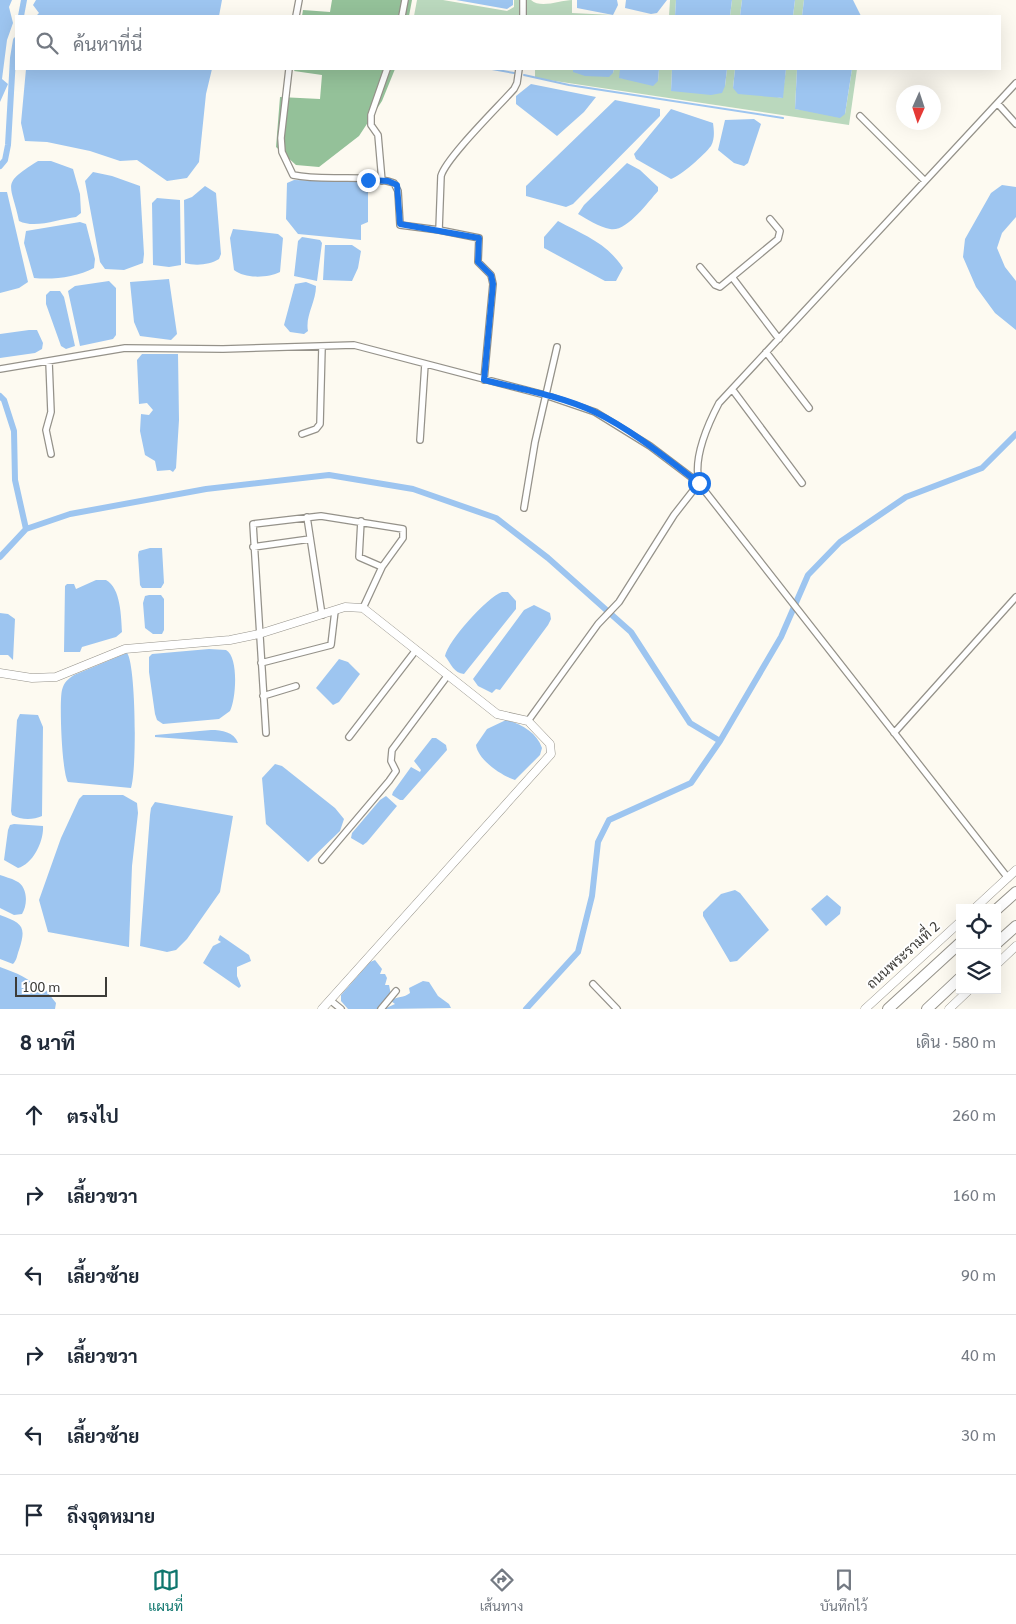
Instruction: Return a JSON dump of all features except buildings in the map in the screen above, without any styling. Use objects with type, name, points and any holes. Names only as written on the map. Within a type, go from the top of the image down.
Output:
[{"type":"highway","points":[[1001,905],[1016,892]]},
{"type":"highway","points":[[1001,939],[1016,926]]},
{"type":"highway","points":[[888,1009],[956,948]]},
{"type":"highway","points":[[927,1009],[956,982]]},
{"type":"street","points":[[296,15],[299,0]]},
{"type":"street","points":[[402,15],[405,0]]},
{"type":"street","points":[[523,0],[523,15]]},
{"type":"street","points":[[289,70],[281,138],[282,152],[293,175],[309,178],[382,181],[397,185],[400,224],[479,238],[478,262],[491,275],[493,284],[484,380]]},
{"type":"street","points":[[382,181],[378,135],[371,125],[371,115],[387,70]]},
{"type":"street","points":[[439,230],[442,170],[514,89],[518,83],[519,70]]},
{"type":"street","points":[[528,721],[598,624],[618,602],[674,515],[699,483],[702,444],[709,422],[719,403],[1016,83]]},
{"type":"street","points":[[998,104],[1016,124]]},
{"type":"street","points":[[860,116],[925,181]]},
{"type":"street","points":[[700,267],[718,287],[778,239],[780,231],[770,219]]},
{"type":"street","points":[[732,277],[779,339]]},
{"type":"street","points":[[0,370],[126,348],[187,349],[354,345],[545,395],[594,412],[650,446],[699,483],[812,630],[1008,878]]},
{"type":"street","points":[[302,434],[316,428],[320,424],[322,347]]},
{"type":"street","points":[[524,508],[545,395],[557,348]]},
{"type":"street","points":[[766,352],[809,408]]},
{"type":"street","points":[[50,362],[50,412],[46,430],[51,454]]},
{"type":"street","points":[[420,440],[425,364]]},
{"type":"street","points":[[732,389],[802,483]]},
{"type":"street","points":[[266,733],[252,528],[256,522],[321,516],[392,526],[404,531],[402,538],[382,567],[363,608]]},
{"type":"street","points":[[307,517],[322,615]]},
{"type":"street","points":[[361,521],[359,557],[382,567]]},
{"type":"street","points":[[253,547],[310,539]]},
{"type":"street","points":[[894,733],[1016,597]]},
{"type":"street","points":[[0,673],[32,678],[56,676],[125,649],[230,640],[259,634],[344,608],[363,608],[497,714],[528,721],[550,744],[551,754],[322,1009]]},
{"type":"street","points":[[262,663],[331,645],[335,611]]},
{"type":"street","points":[[349,738],[416,650]]},
{"type":"street","points":[[322,860],[396,771],[391,761],[392,750],[448,675]]},
{"type":"street","points":[[263,696],[296,686]]},
{"type":"street","points":[[979,904],[1016,870]]},
{"type":"street","name":"ถนนพระรามที่ 2","points":[[864,1009],[956,926]]},
{"type":"street","points":[[1001,960],[1016,946]]},
{"type":"street","points":[[593,984],[617,1009]]},
{"type":"street","points":[[381,1009],[396,991]]},
{"type":"street","points":[[949,1009],[965,994]]},
{"type":"street","points":[[330,1000],[341,1009]]},
{"type":"green space","points":[[332,0],[412,0],[409,15],[302,15],[303,10],[330,12]]},
{"type":"green space","points":[[417,0],[443,0],[507,11],[514,7],[514,0],[531,0],[535,3],[545,4],[572,0],[572,13],[613,15],[414,15]]},
{"type":"green space","points":[[670,0],[676,0],[675,15],[669,15]]},
{"type":"green space","points":[[732,0],[742,0],[740,15],[730,15]]},
{"type":"green space","points":[[795,0],[804,0],[802,15],[793,15]]},
{"type":"green space","points":[[395,70],[382,101],[359,136],[319,167],[296,165],[276,147],[280,97],[320,99],[322,75],[294,71]]},
{"type":"green space","points":[[535,70],[613,73],[614,70],[620,70],[620,78],[658,81],[659,70],[672,70],[671,91],[725,86],[727,70],[735,70],[733,88],[782,98],[786,70],[797,70],[795,109],[845,114],[852,70],[857,70],[849,125],[535,78]]},
{"type":"water","points":[[0,0],[12,0],[9,7],[13,23],[7,40],[2,79],[8,84],[0,102]]},
{"type":"water","points":[[36,0],[222,0],[219,15],[37,15],[39,13],[33,5]]},
{"type":"water","points":[[456,0],[513,0],[513,5],[507,9]]},
{"type":"water","points":[[577,0],[617,0],[618,5],[613,15],[577,8]]},
{"type":"water","points":[[626,0],[667,0],[657,13],[651,14],[625,8]]},
{"type":"water","points":[[676,0],[732,0],[730,15],[675,15]]},
{"type":"water","points":[[742,0],[795,0],[793,15],[740,15]]},
{"type":"water","points":[[804,0],[853,0],[860,15],[802,15]]},
{"type":"water","points":[[26,70],[212,70],[206,94],[199,162],[187,178],[167,181],[137,160],[120,161],[90,151],[47,142],[25,141],[21,123]]},
{"type":"water","points":[[573,70],[614,70],[609,77],[585,76],[573,72]]},
{"type":"water","points":[[620,70],[659,70],[658,81],[653,86],[619,78]]},
{"type":"water","points":[[672,70],[727,70],[722,93],[711,95],[671,91]]},
{"type":"water","points":[[735,70],[786,70],[783,98],[738,94],[733,88]]},
{"type":"water","points":[[797,70],[852,70],[845,114],[840,118],[795,109]]},
{"type":"water","points":[[531,84],[596,97],[584,112],[557,136],[516,104],[516,96]]},
{"type":"water","points":[[615,100],[660,109],[660,116],[573,204],[566,207],[526,196],[526,186]]},
{"type":"water","points":[[671,109],[713,123],[714,134],[711,146],[703,155],[686,170],[671,179],[636,159],[634,154]]},
{"type":"water","points":[[754,119],[761,124],[748,163],[744,166],[734,163],[718,150],[725,120]]},
{"type":"water","points":[[38,161],[51,161],[73,169],[80,194],[81,213],[76,217],[40,224],[19,221],[11,185],[18,175]]},
{"type":"water","points":[[627,163],[640,170],[658,187],[658,191],[636,216],[623,226],[610,229],[597,225],[578,214],[584,205]]},
{"type":"water","points":[[93,172],[112,176],[140,186],[143,263],[124,270],[105,269],[100,262],[85,181]]},
{"type":"water","points":[[294,180],[365,182],[368,190],[368,222],[361,225],[361,240],[298,234],[286,219],[287,183]]},
{"type":"water","points":[[1002,185],[1016,187],[1016,217],[1002,233],[997,248],[1005,267],[1016,281],[1016,330],[995,313],[976,287],[963,257],[965,239],[991,193]]},
{"type":"water","points":[[205,186],[216,193],[221,254],[219,259],[211,263],[189,264],[185,263],[184,200],[192,197]]},
{"type":"water","points":[[0,192],[7,192],[28,282],[19,288],[0,293]]},
{"type":"water","points":[[157,198],[180,200],[181,265],[169,267],[153,265],[152,203]]},
{"type":"water","points":[[558,221],[594,240],[617,259],[623,268],[616,281],[605,281],[544,248],[544,237]]},
{"type":"water","points":[[80,222],[86,224],[95,259],[94,268],[80,274],[65,277],[34,278],[24,243],[26,231]]},
{"type":"water","points":[[233,229],[278,234],[283,238],[280,272],[257,277],[244,275],[234,270],[230,238]]},
{"type":"water","points":[[302,237],[320,240],[322,243],[317,281],[294,276],[298,241]]},
{"type":"water","points":[[325,245],[352,245],[361,251],[358,268],[352,281],[323,280]]},
{"type":"water","points":[[169,279],[177,334],[171,340],[140,336],[134,322],[130,282]]},
{"type":"water","points":[[109,281],[116,288],[116,335],[113,339],[80,346],[68,291],[75,286]]},
{"type":"water","points":[[306,282],[316,286],[307,325],[308,331],[304,334],[290,332],[284,325],[295,284]]},
{"type":"water","points":[[50,291],[60,291],[64,297],[75,346],[66,349],[61,346],[46,304],[46,295]]},
{"type":"water","points":[[37,330],[43,343],[42,349],[35,353],[0,358],[0,334]]},
{"type":"water","points":[[142,354],[178,354],[179,420],[176,468],[173,472],[170,470],[157,471],[155,461],[145,455],[140,431],[141,414],[149,415],[153,410],[147,403],[139,404],[137,360]]},
{"type":"water","points":[[150,548],[162,548],[164,583],[161,588],[142,588],[140,585],[139,551]]},
{"type":"water","points":[[96,580],[106,580],[115,589],[119,603],[122,632],[116,637],[82,647],[80,652],[64,652],[65,586],[67,584],[74,584],[76,589]]},
{"type":"water","points":[[502,592],[508,592],[516,601],[516,609],[464,674],[458,672],[445,656],[448,649],[460,631],[478,611]]},
{"type":"water","points":[[161,595],[164,599],[164,630],[162,634],[153,634],[145,628],[143,603],[145,596]]},
{"type":"water","points":[[534,605],[550,613],[551,619],[548,625],[500,690],[496,689],[492,693],[478,686],[473,679],[524,610]]},
{"type":"water","points":[[0,613],[8,614],[15,619],[13,660],[8,655],[0,655]]},
{"type":"water","points":[[209,649],[226,650],[233,661],[235,688],[230,711],[219,719],[163,724],[157,720],[149,672],[149,657],[152,654]]},
{"type":"water","points":[[127,653],[132,676],[135,718],[131,788],[68,782],[64,766],[62,738],[61,697],[64,685],[74,675]]},
{"type":"water","points":[[339,659],[348,662],[360,674],[339,702],[333,705],[316,688]]},
{"type":"water","points":[[20,714],[38,715],[43,727],[42,816],[31,819],[16,817],[12,815],[11,811],[17,720]]},
{"type":"water","points":[[506,720],[528,730],[537,738],[542,748],[540,755],[515,780],[491,767],[481,756],[476,745],[487,729]]},
{"type":"water","points":[[211,730],[227,732],[234,736],[238,743],[155,737],[155,735]]},
{"type":"water","points":[[432,738],[436,738],[446,745],[447,750],[403,800],[400,800],[392,795],[393,792],[411,767],[420,772],[421,770],[414,761]]},
{"type":"water","points":[[275,764],[282,766],[335,808],[344,819],[340,831],[308,862],[266,824],[262,778]]},
{"type":"water","points":[[83,795],[123,795],[137,803],[138,813],[132,866],[129,947],[48,932],[39,900],[61,838],[79,799]]},
{"type":"water","points":[[386,796],[397,806],[367,842],[363,845],[351,838],[352,833],[380,800]]},
{"type":"water","points":[[155,802],[233,816],[220,892],[187,939],[176,950],[167,952],[140,946],[150,815],[151,808]]},
{"type":"water","points":[[10,825],[43,826],[42,838],[33,857],[18,868],[4,860],[8,830]]},
{"type":"water","points":[[0,875],[20,883],[23,887],[26,901],[22,914],[14,915],[0,908]]},
{"type":"water","points":[[735,890],[740,893],[769,930],[737,961],[730,962],[703,916],[703,912],[721,894]]},
{"type":"water","points":[[827,895],[841,907],[840,914],[826,926],[811,909]]},
{"type":"water","points":[[0,915],[13,920],[21,926],[21,942],[13,964],[0,959]]},
{"type":"water","points":[[220,935],[249,955],[251,961],[237,967],[237,976],[241,986],[239,988],[203,963],[213,946],[221,942],[218,940]]},
{"type":"water","points":[[375,960],[382,969],[380,974],[385,974],[387,978],[385,985],[389,985],[391,995],[377,1009],[348,1009],[341,1001],[341,995],[370,962]]},
{"type":"water","points":[[0,967],[28,980],[41,992],[45,989],[56,1003],[55,1009],[0,1009]]},
{"type":"water","points":[[423,981],[429,982],[438,996],[449,1004],[451,1008],[384,1009],[395,1004],[391,1001],[393,999],[410,993],[409,988]]},
{"type":"waterway","points":[[21,15],[24,0]]},
{"type":"waterway","points":[[0,166],[5,160],[8,145],[15,46]]},
{"type":"waterway","points":[[498,70],[514,73]]},
{"type":"waterway","points":[[524,75],[569,85],[783,118]]},
{"type":"waterway","points":[[0,396],[4,400],[14,431],[15,480],[26,529]]},
{"type":"waterway","points":[[0,557],[26,529],[70,514],[206,489],[329,475],[413,489],[496,518],[548,558],[631,632],[690,723],[720,741],[781,637],[808,575],[840,542],[906,497],[982,468],[1016,434]]},
{"type":"waterway","points":[[526,1009],[578,952],[592,896],[598,842],[609,820],[691,783],[720,741]]},
{"type":"route","points":[[368,180],[388,181],[397,185],[398,220],[403,226],[439,230],[479,238],[478,262],[491,275],[493,284],[484,380],[545,395],[594,412],[650,446],[699,483]]}]
